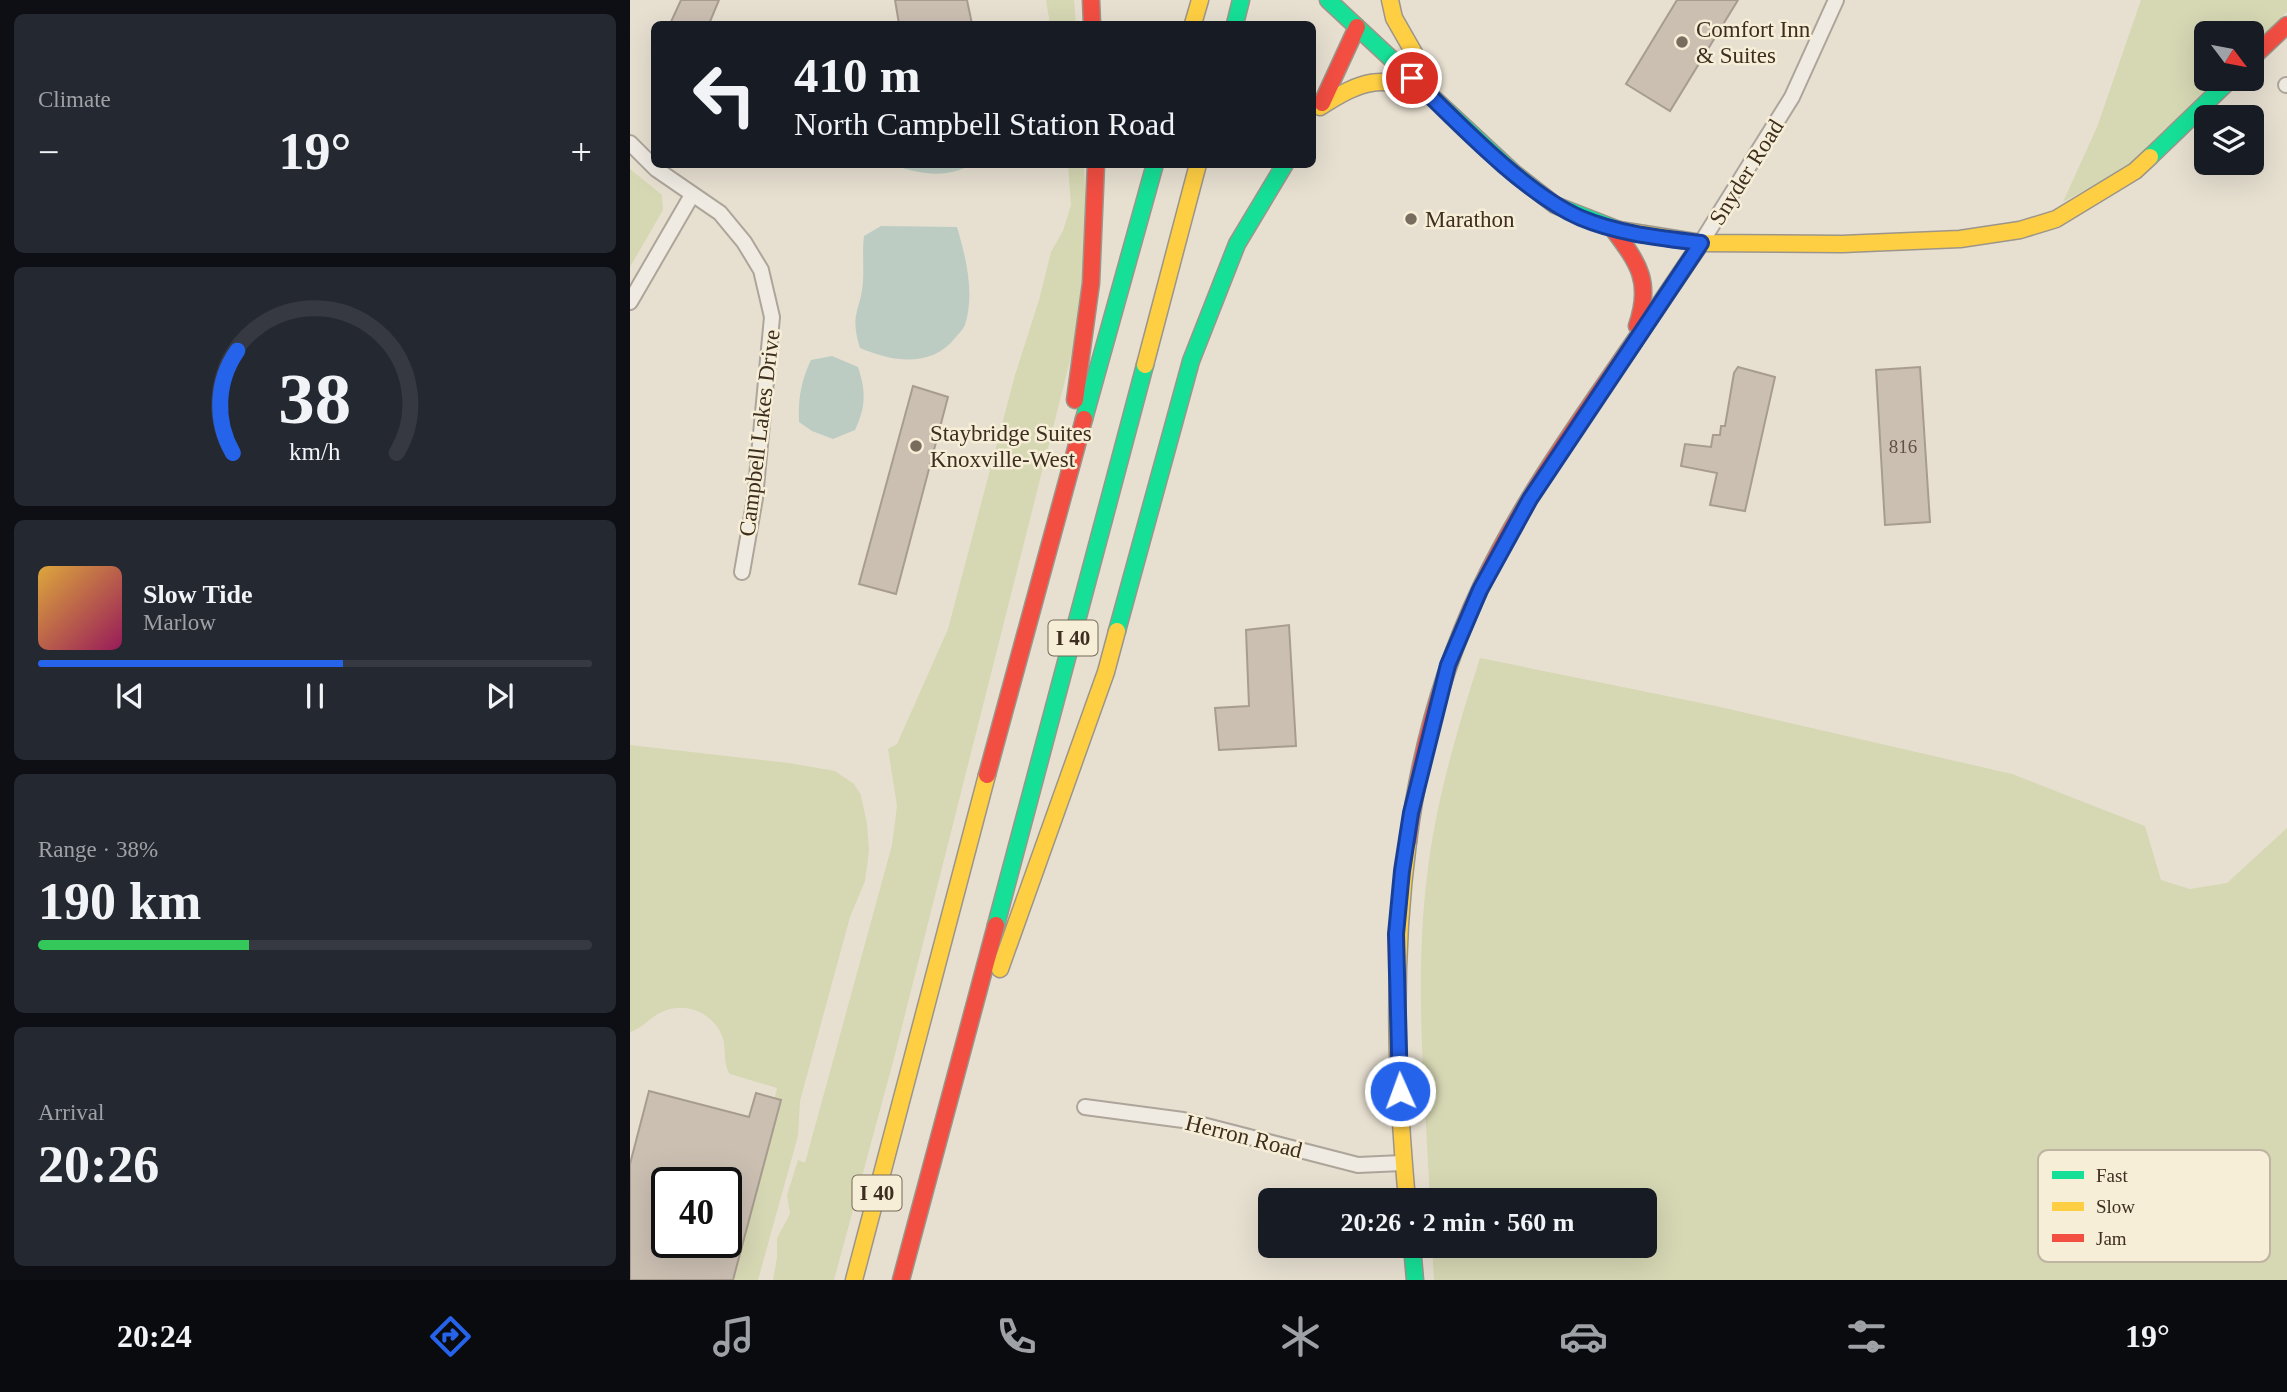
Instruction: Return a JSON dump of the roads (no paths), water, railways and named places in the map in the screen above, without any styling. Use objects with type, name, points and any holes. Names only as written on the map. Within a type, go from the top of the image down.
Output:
[{"type":"main road","points":[[1091,0],[1092,21]]},
{"type":"main road","points":[[1194,21],[1200,0]]},
{"type":"main road","points":[[1236,21],[1241,0]]},
{"type":"main road","points":[[1328,0],[1514,173],[1555,205],[1613,229],[1701,243],[1819,244],[1959,239],[2020,230],[2056,219],[2135,171],[2218,91]]},
{"type":"main road","points":[[1390,0],[1394,18],[1418,60],[1428,93]]},
{"type":"main road","points":[[2264,47],[2287,25]]},
{"type":"main road","points":[[1316,113],[1357,27]]},
{"type":"main road","points":[[1316,113],[1349,87],[1370,81],[1401,83],[1428,93]]},
{"type":"main road","points":[[1039,584],[1088,332],[1096,248],[1096,168]]},
{"type":"main road","name":"I 40","points":[[854,1280],[1039,584],[1154,168]]},
{"type":"main road","name":"I 40","points":[[901,1280],[1197,168]]},
{"type":"main road","points":[[948,1111],[1106,672],[1191,361],[1237,243],[1283,168]]},
{"type":"main road","points":[[1613,229],[1639,264],[1645,279],[1643,310],[1630,347]]},
{"type":"main road","name":"Snyder Road","points":[[1405,1188],[1396,934],[1411,813],[1437,703],[1453,653],[1504,542],[1701,243]]},
{"type":"main road","points":[[1413,1258],[1415,1280]]},
{"type":"street","name":"Snyder Road","points":[[1701,243],[1792,97],[1836,0]]},
{"type":"street","name":"Campbell Lakes Drive","points":[[630,143],[651,164]]},
{"type":"street","name":"Campbell Lakes Drive","points":[[655,168],[720,213],[744,242],[761,270],[772,317],[755,498],[741,572]]},
{"type":"street","points":[[630,302],[692,195]]},
{"type":"street","name":"Herron Road","points":[[1085,1107],[1183,1120],[1358,1165],[1402,1163]]},
{"type":"place","name":"Comfort Inn & Suites","points":[[1682,42]]},
{"type":"place","name":"Marathon","points":[[1411,219]]},
{"type":"place","name":"Staybridge Suites Knoxville-West","points":[[916,446]]}]
